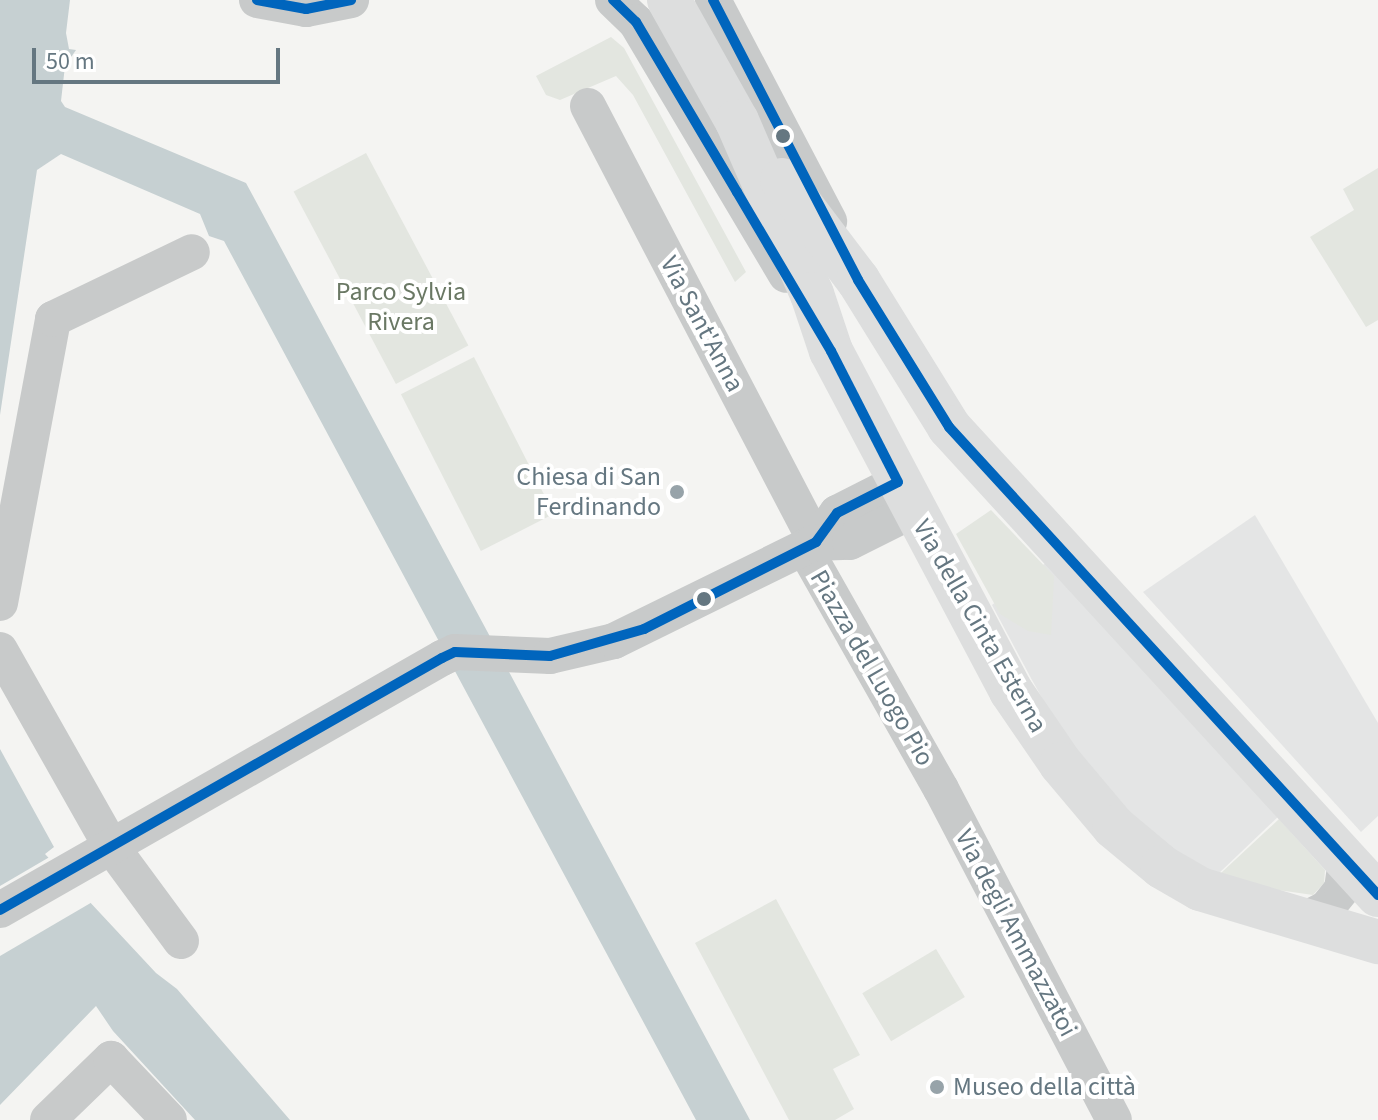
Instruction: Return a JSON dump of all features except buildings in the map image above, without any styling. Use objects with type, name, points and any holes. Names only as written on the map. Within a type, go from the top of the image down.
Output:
[{"type":"main road","name":"Via della Cinta Esterna","points":[[669,0],[737,121],[812,294],[831,351],[1011,691],[1114,827],[1200,889],[1378,942]]},
{"type":"main road","name":"Via della Cinta Esterna","points":[[737,121],[858,280],[949,427],[1378,895]]},
{"type":"street","points":[[257,0],[306,9],[351,0]]},
{"type":"street","name":"Via della Cinta Esterna","points":[[613,0],[636,22],[831,351]]},
{"type":"street","name":"Via della Cinta Esterna","points":[[713,0],[858,280]]},
{"type":"street","name":"Via Sant'Anna","points":[[588,106],[810,545]]},
{"type":"street","points":[[0,603],[53,319],[192,252]]},
{"type":"street","name":"Piazza del Luogo Pio","points":[[111,846],[455,652],[511,658],[581,650],[644,629],[810,545],[837,513],[906,496]]},
{"type":"street","name":"Piazza del Luogo Pio","points":[[810,545],[941,789]]},
{"type":"street","points":[[0,650],[111,846],[181,941]]},
{"type":"street","name":"Via degli Ammazzatoi","points":[[941,789],[1114,1120]]},
{"type":"street","points":[[0,910],[111,846]]},
{"type":"street","points":[[1304,920],[1326,909],[1342,889],[1346,861]]},
{"type":"street","points":[[48,1120],[111,1059],[169,1120]]},
{"type":"shaded area","points":[[0,0],[70,0],[66,33],[69,49],[76,50],[65,66],[61,101],[65,107],[246,183],[750,1120],[696,1120],[224,241],[209,236],[200,214],[61,154],[37,170],[0,415]]},
{"type":"shaded area","points":[[1255,515],[1378,723],[1378,816],[1361,832],[1143,592]]},
{"type":"shaded area","points":[[1048,561],[1281,814],[1217,875],[1162,844],[1079,764],[1032,680],[992,605]]},
{"type":"shaded area","points":[[0,749],[54,847],[45,854],[156,973],[177,989],[290,1120],[195,1120],[113,1031],[96,1006],[0,1105]]},
{"type":"green space","points":[[611,37],[624,48],[746,272],[735,282],[633,95],[616,76],[560,100],[546,95],[536,76]]},
{"type":"green space","name":"Parco Sylvia Rivera","points":[[366,153],[468,345],[396,384],[294,191]]},
{"type":"green space","points":[[1378,168],[1378,320],[1366,327],[1310,237],[1354,210],[1343,189]]},
{"type":"green space","name":"Parco Sylvia Rivera","points":[[474,357],[554,514],[481,551],[401,394]]},
{"type":"green space","points":[[991,510],[1054,576],[1051,635],[1028,631],[1000,614],[956,534]]},
{"type":"green space","points":[[1279,819],[1325,870],[1324,883],[1313,895],[1271,889],[1221,873]]},
{"type":"green space","points":[[776,899],[860,1055],[833,1069],[854,1109],[835,1120],[789,1120],[695,943]]},
{"type":"green space","points":[[936,949],[965,997],[891,1041],[862,993]]},
{"type":"pier","points":[[53,855],[94,901],[0,956],[0,886]]},
{"type":"transit line","points":[[257,0],[306,9],[351,0]]},
{"type":"transit line","points":[[0,910],[442,658],[455,652],[550,656],[644,629],[816,542],[837,513],[898,482],[831,351],[737,192],[636,22],[613,0]]},
{"type":"transit line","points":[[713,0],[858,280],[949,427],[1378,895]]},
{"type":"place","name":"Chiesa di San Ferdinando","points":[[677,492]]},
{"type":"place","name":"Museo della città","points":[[937,1087]]}]
